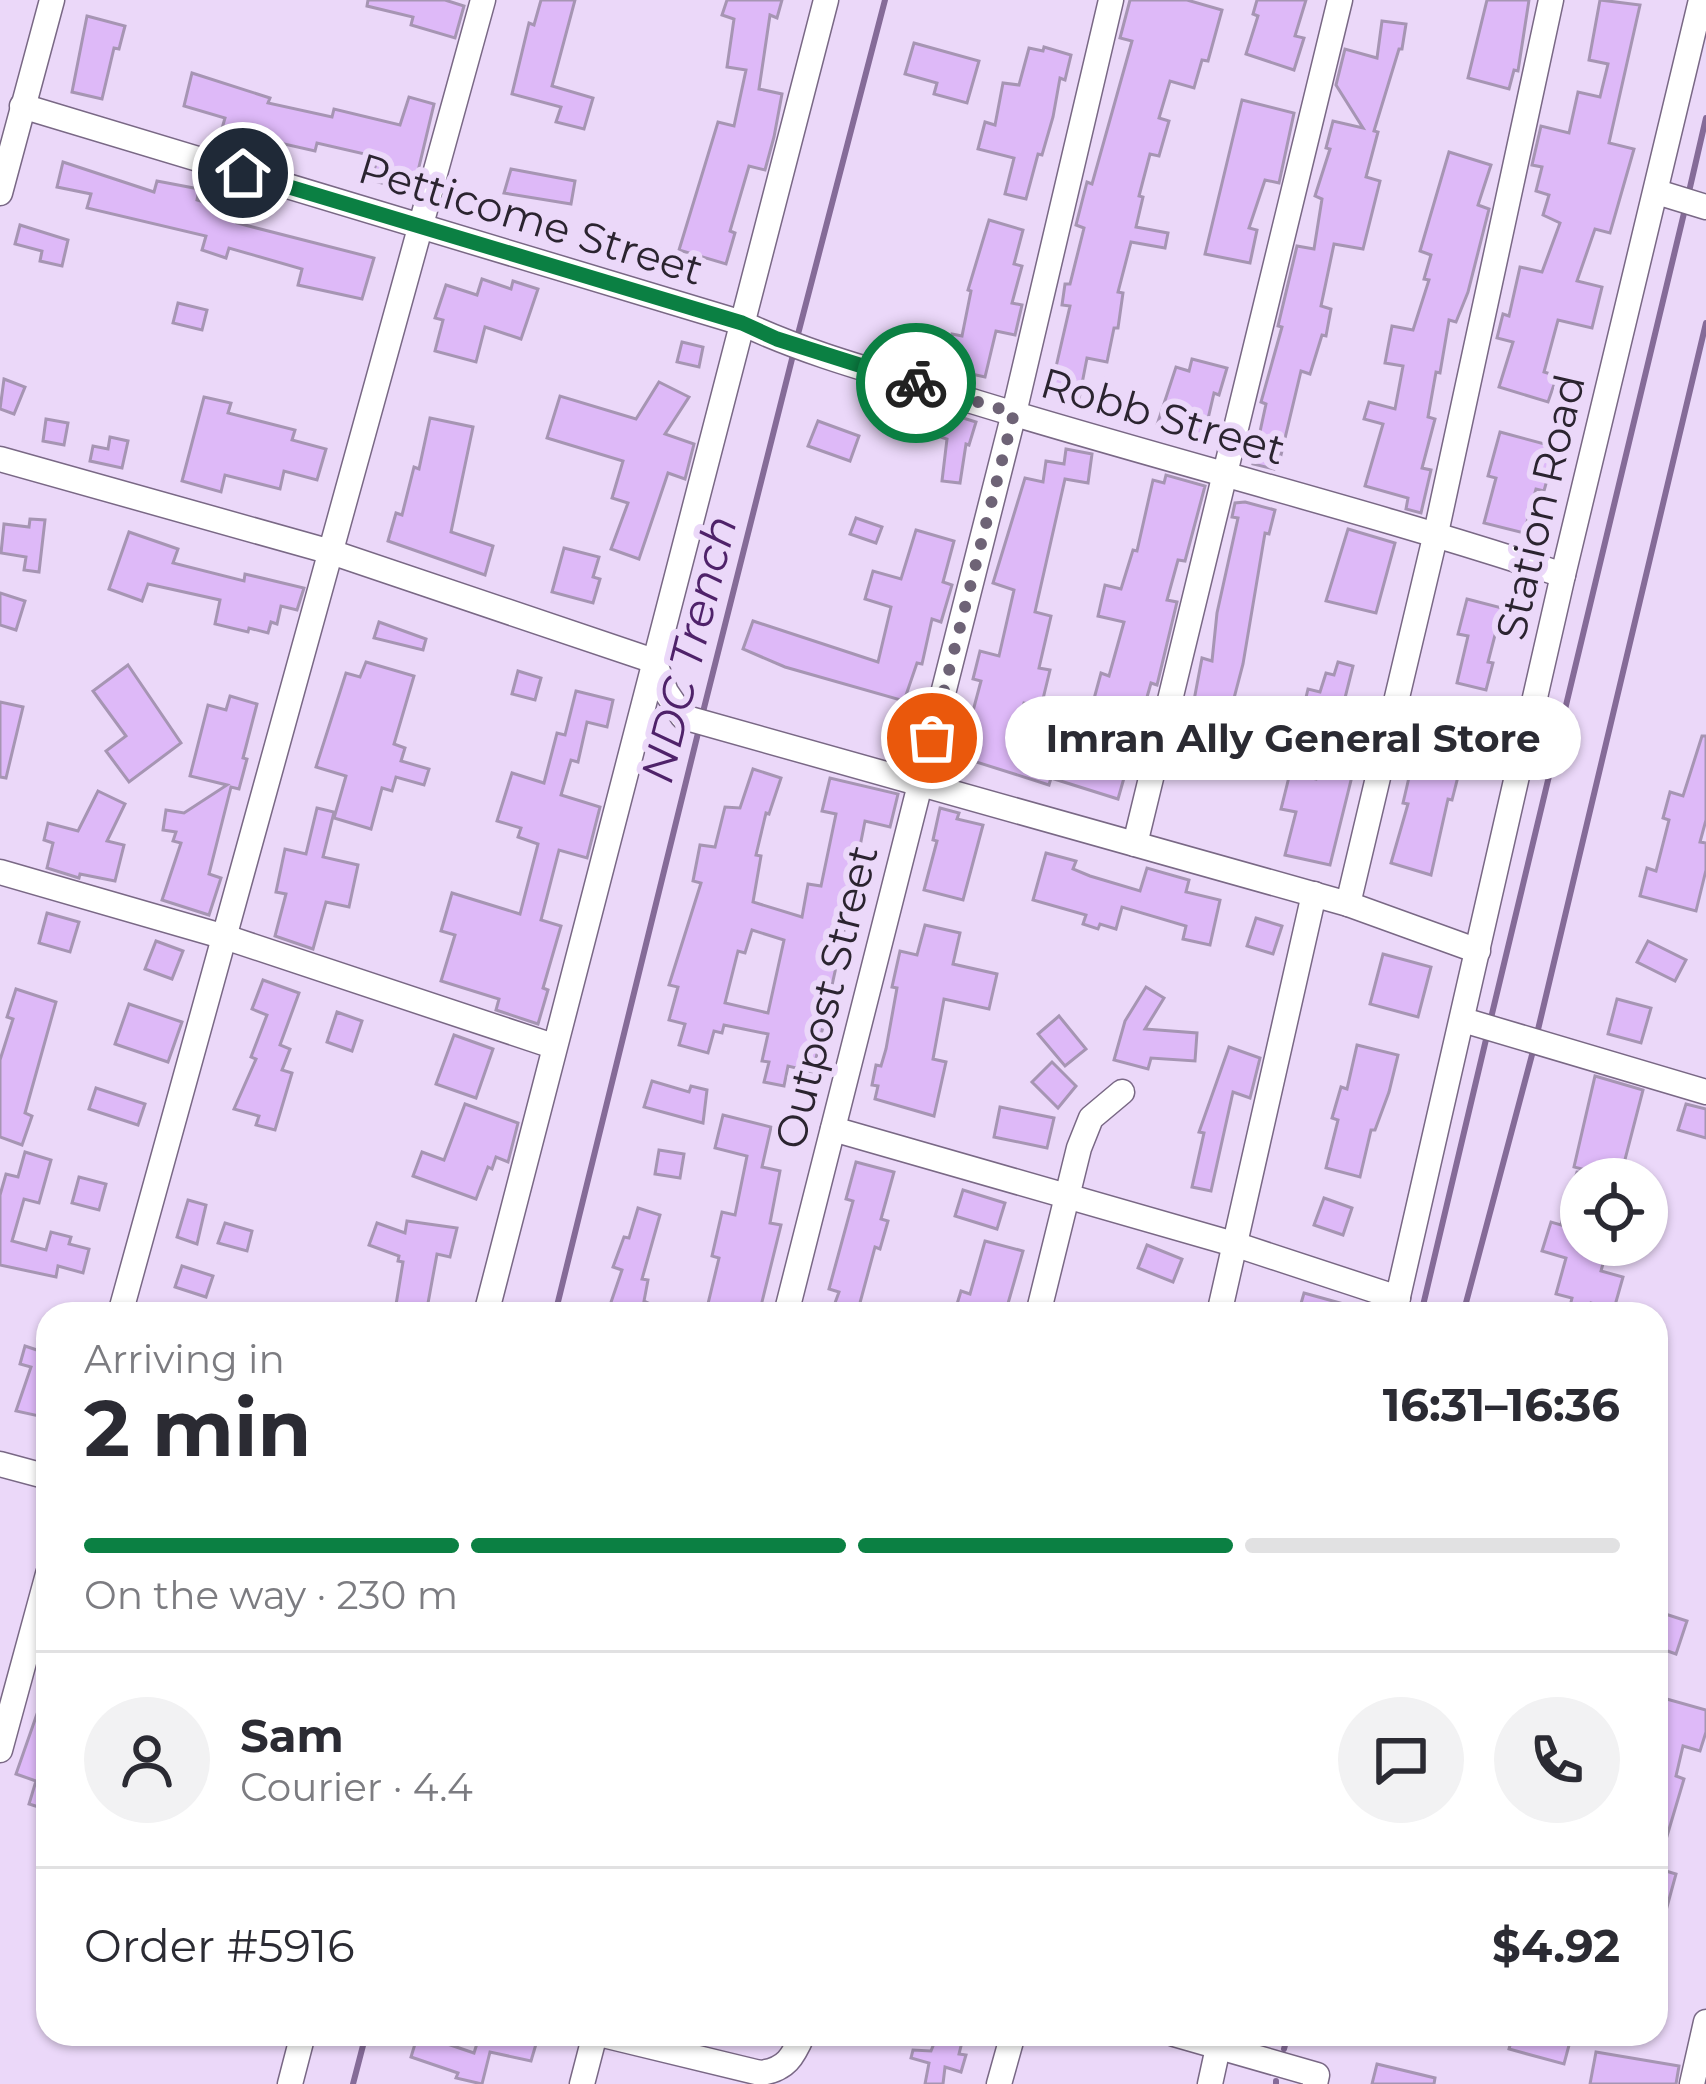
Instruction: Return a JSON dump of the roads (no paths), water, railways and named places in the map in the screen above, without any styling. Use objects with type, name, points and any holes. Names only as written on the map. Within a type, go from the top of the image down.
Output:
[{"type":"street","points":[[0,193],[52,0]]},
{"type":"street","points":[[123,1302],[483,0]]},
{"type":"street","points":[[489,1302],[826,0]]},
{"type":"street","name":"Outpost Street","points":[[789,1302],[1014,413],[1111,0]]},
{"type":"street","points":[[1135,844],[1340,0]]},
{"type":"street","points":[[1348,904],[1436,533],[1551,0]]},
{"type":"street","name":"Station Road","points":[[1397,1302],[1563,575],[1701,0]]},
{"type":"street","name":"Petticome Street","points":[[22,106],[742,323],[777,339]]},
{"type":"street","points":[[1657,192],[1706,207]]},
{"type":"street","name":"Robb Street","points":[[777,339],[1014,413],[1436,533],[1563,575]]},
{"type":"street","points":[[0,459],[331,552],[653,661],[666,692],[694,720],[1348,904],[1478,951]]},
{"type":"street","points":[[0,872],[225,937],[553,1046]]},
{"type":"street","points":[[1222,1302],[1314,895]]},
{"type":"street","points":[[1463,1020],[1706,1092]]},
{"type":"street","points":[[1041,1302],[1079,1148],[1091,1118],[1122,1092]]},
{"type":"street","points":[[833,1129],[1237,1245],[1386,1302]]},
{"type":"street","points":[[0,1464],[36,1474]]},
{"type":"street","points":[[0,1750],[36,1618]]},
{"type":"street","points":[[1691,2084],[1706,2022]]},
{"type":"street","points":[[290,2084],[300,2046]]},
{"type":"street","points":[[582,2084],[593,2046]]},
{"type":"street","points":[[647,2046],[760,2073],[786,2064],[796,2046]]},
{"type":"street","points":[[999,2084],[1010,2046]]},
{"type":"street","points":[[1210,2084],[1219,2046]]},
{"type":"street","points":[[1237,2046],[1317,2075],[1315,2084]]},
{"type":"waterway","name":"NDC Trench","points":[[797,338],[885,0]]},
{"type":"waterway","points":[[1688,196],[1706,118]]},
{"type":"waterway","points":[[1491,1018],[1685,209]]},
{"type":"waterway","points":[[1536,1038],[1706,323]]},
{"type":"waterway","name":"NDC Trench","points":[[702,716],[794,351]]},
{"type":"waterway","name":"NDC Trench","points":[[558,1302],[699,729]]},
{"type":"waterway","points":[[1424,1302],[1488,1031]]},
{"type":"waterway","points":[[1466,1302],[1533,1051]]},
{"type":"waterway","name":"NDC Trench","points":[[353,2084],[363,2046]]},
{"type":"place","name":"Imran Ally General Store","points":[[932,738]]}]
